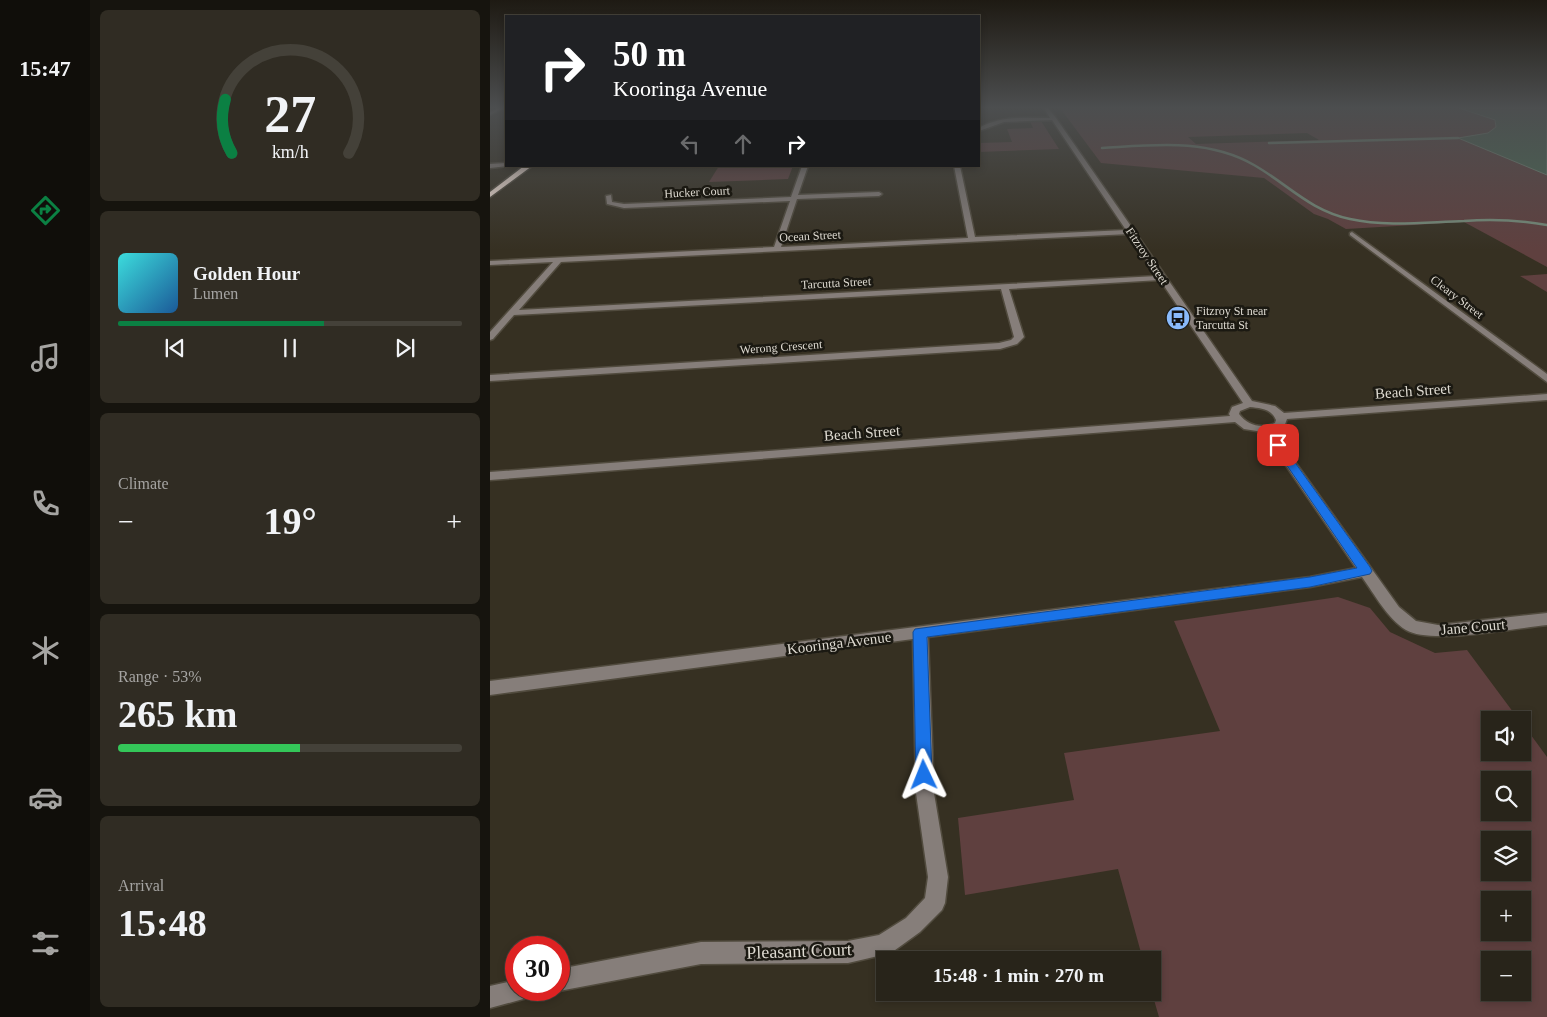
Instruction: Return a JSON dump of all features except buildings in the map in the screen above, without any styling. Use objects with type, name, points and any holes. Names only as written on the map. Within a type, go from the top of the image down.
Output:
[{"type":"highway","points":[[502,176],[514,167]]},
{"type":"highway","points":[[490,195],[528,167]]},
{"type":"street","name":"Fitzroy Street","points":[[1079,155],[1249,404]]},
{"type":"street","points":[[490,166],[505,165]]},
{"type":"street","points":[[776,249],[805,167]]},
{"type":"street","points":[[957,167],[972,240]]},
{"type":"street","points":[[794,198],[878,194]]},
{"type":"street","name":"Hucker Court","points":[[610,196],[609,203],[624,206],[794,198]]},
{"type":"street","name":"Ocean Street","points":[[490,263],[1131,232]]},
{"type":"street","name":"Cleary Street","points":[[1352,234],[1547,379]]},
{"type":"street","points":[[490,336],[559,260]]},
{"type":"street","name":"Tarcutta Street","points":[[511,313],[1162,278]]},
{"type":"street","name":"Werong Crescent","points":[[490,378],[1000,346],[1014,342],[1019,337],[1004,286]]},
{"type":"street","name":"Beach Street","points":[[1281,416],[1547,397]]},
{"type":"street","points":[[1249,404],[1268,407],[1281,416],[1282,421],[1280,425],[1267,430],[1249,427],[1237,419],[1234,414],[1236,409],[1249,404]]},
{"type":"street","name":"Beach Street","points":[[490,476],[1237,419]]},
{"type":"street","points":[[1267,430],[1365,571]]},
{"type":"street","name":"Jane Court","points":[[1365,571],[1394,611],[1412,626],[1438,631],[1547,619]]},
{"type":"street","name":"Kooringa Avenue","points":[[490,688],[1300,583],[1365,571]]},
{"type":"street","name":"Pleasant Court","points":[[570,978],[701,953],[848,952],[883,945],[913,924],[935,903],[938,877],[925,793],[920,632]]},
{"type":"street","points":[[490,997],[505,993]]},
{"type":"shaded area","points":[[1095,155],[1547,155],[1547,267],[1464,222],[1346,229],[1314,214],[1264,178],[1101,163]]},
{"type":"shaded area","points":[[1500,155],[1547,155],[1547,175]]},
{"type":"shaded area","points":[[718,167],[793,167],[788,179],[709,182]]},
{"type":"shaded area","points":[[1547,274],[1547,292],[1520,276]]},
{"type":"shaded area","points":[[1338,597],[1370,608],[1390,632],[1435,653],[1467,650],[1512,711],[1481,711],[1481,761],[1531,761],[1531,735],[1547,757],[1547,1017],[1159,1017],[1154,1001],[1161,1001],[1161,951],[1141,951],[1118,869],[965,895],[958,818],[1074,800],[1064,753],[1220,731],[1174,621]]},
{"type":"waterway","points":[[1234,155],[1254,165],[1323,210],[1350,219],[1378,223],[1495,220],[1547,225]]},
{"type":"place","name":"Fitzroy St near Tarcutta St","points":[[1178,318]]},
{"type":"route","points":[[924,775],[920,632],[1310,582],[1365,571],[1278,445]]}]
